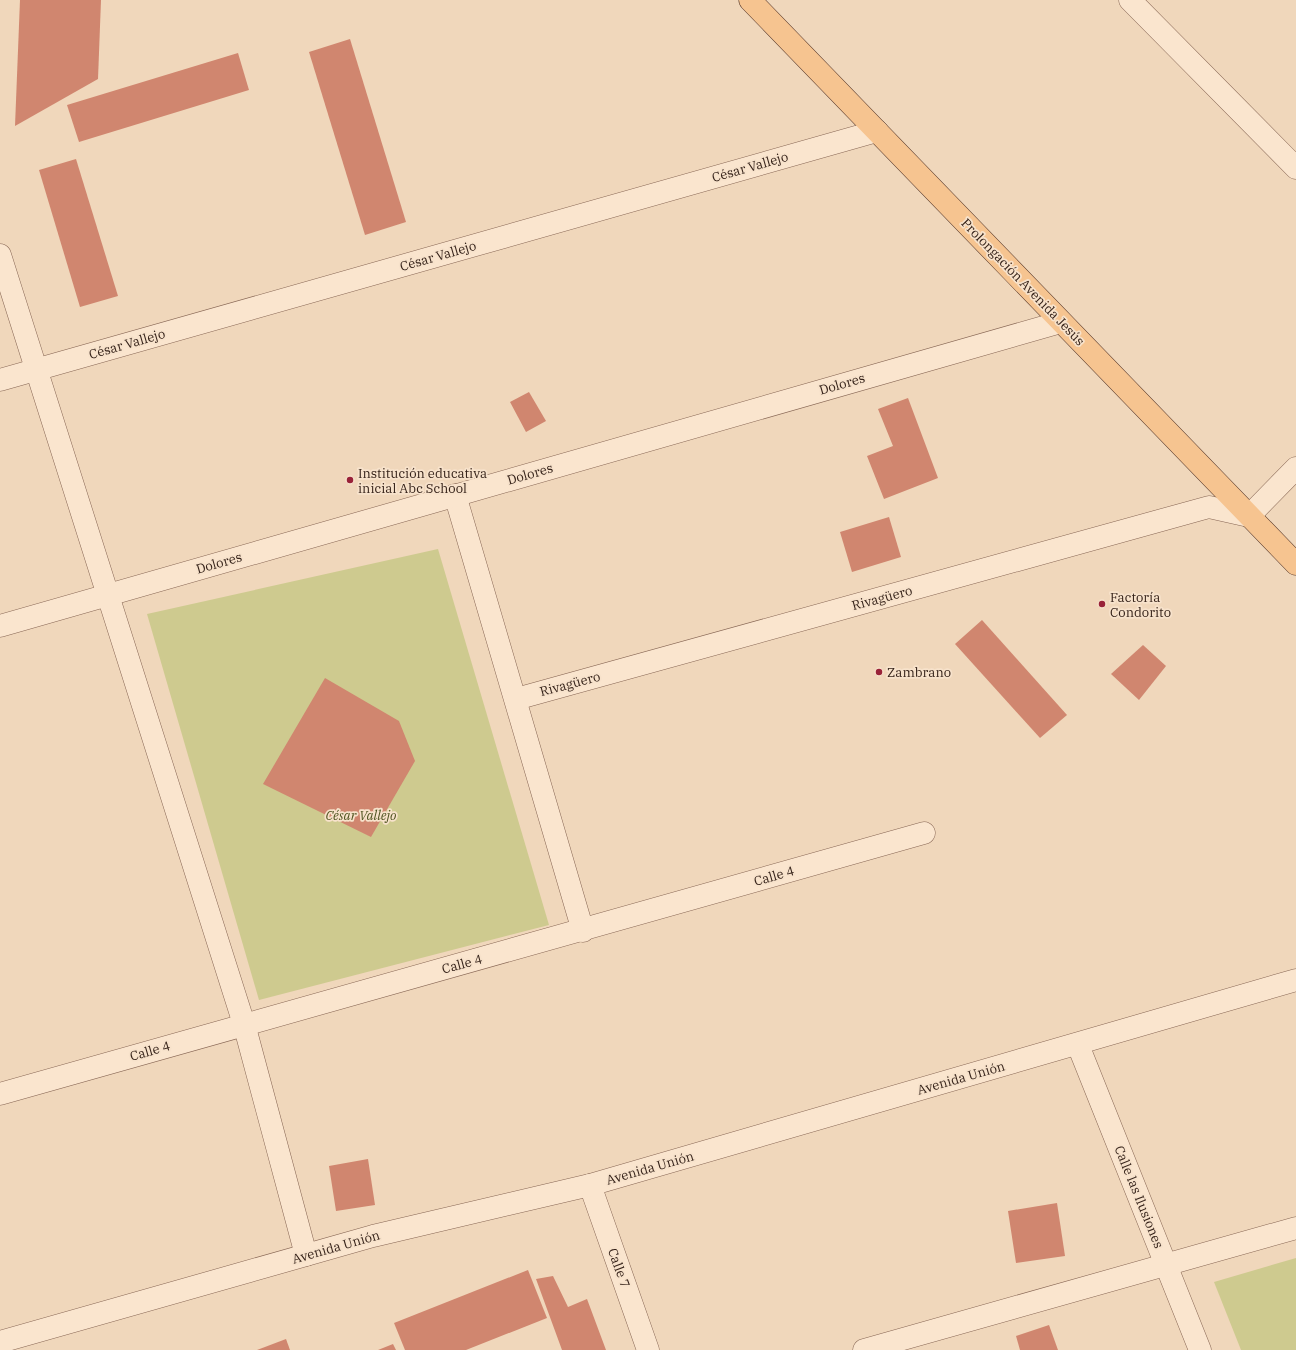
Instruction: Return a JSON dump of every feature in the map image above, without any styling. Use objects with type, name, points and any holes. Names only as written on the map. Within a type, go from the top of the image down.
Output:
[{"type":"main road","name":"Prolongación Avenida Jesús","points":[[754,2],[1296,564]]},
{"type":"street","points":[[1130,0],[1296,168]]},
{"type":"street","name":"César Vallejo","points":[[0,380],[877,131]]},
{"type":"street","points":[[0,255],[35,370],[244,1024],[306,1255]]},
{"type":"street","name":"Dolores","points":[[0,626],[1061,322]]},
{"type":"street","points":[[1249,516],[1296,468]]},
{"type":"street","points":[[455,495],[516,699],[582,931]]},
{"type":"street","name":"Rivagüero","points":[[516,699],[1209,507],[1249,516]]},
{"type":"street","name":"Calle 4","points":[[0,1094],[244,1024],[582,931],[924,833]]},
{"type":"street","name":"Avenida Unión","points":[[0,1342],[374,1236],[590,1185],[1078,1045],[1296,980]]},
{"type":"street","name":"Calle las Ilusiones","points":[[1078,1045],[1200,1350]]},
{"type":"street","name":"Calle 7","points":[[590,1185],[648,1350]]},
{"type":"street","points":[[864,1350],[1167,1266],[1296,1228]]},
{"type":"green space","name":"César Vallejo","points":[[438,549],[549,925],[259,1000],[147,614]]},
{"type":"green space","points":[[1296,1258],[1296,1350],[1241,1350],[1214,1282]]},
{"type":"building","points":[[20,0],[101,0],[98,79],[15,126]]},
{"type":"building","points":[[350,39],[406,222],[365,235],[309,52]]},
{"type":"building","points":[[238,53],[249,90],[79,142],[67,105]]},
{"type":"building","points":[[76,159],[118,296],[80,307],[39,170]]},
{"type":"building","points":[[529,392],[546,421],[526,432],[510,402]]},
{"type":"building","points":[[908,398],[938,478],[884,499],[867,456],[893,446],[878,409]]},
{"type":"building","points":[[889,517],[901,557],[852,572],[840,532]]},
{"type":"building","points":[[982,620],[1067,715],[1040,738],[955,644]]},
{"type":"building","points":[[1143,645],[1166,666],[1139,700],[1111,674]]},
{"type":"building","points":[[325,678],[399,721],[415,761],[371,837],[263,784]]},
{"type":"building","points":[[368,1159],[375,1205],[336,1211],[329,1166]]},
{"type":"building","points":[[1057,1203],[1065,1256],[1016,1263],[1008,1211]]},
{"type":"building","points":[[528,1270],[547,1318],[466,1350],[405,1350],[394,1323]]},
{"type":"building","points":[[553,1276],[568,1307],[587,1299],[606,1350],[562,1350],[536,1279]]},
{"type":"building","points":[[1049,1325],[1058,1350],[1020,1350],[1016,1336]]},
{"type":"building","points":[[286,1339],[290,1350],[257,1350]]},
{"type":"building","points":[[393,1344],[396,1350],[378,1350]]},
{"type":"place","name":"Institución educativa inicial Abc School","points":[[350,480]]},
{"type":"place","name":"Factoría Condorito","points":[[1102,604]]},
{"type":"place","name":"Zambrano","points":[[879,672]]}]
